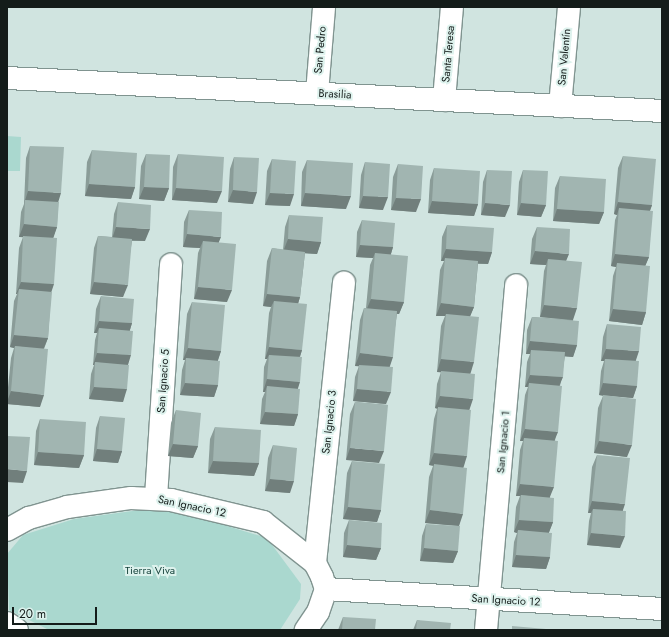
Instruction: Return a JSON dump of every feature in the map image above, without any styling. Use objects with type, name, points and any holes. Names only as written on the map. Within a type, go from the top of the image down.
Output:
[{"type":"street","name":"San Pedro","points":[[317,93],[324,7]]},
{"type":"street","name":"Santa Teresa","points":[[444,100],[452,7]]},
{"type":"street","name":"San Valentín","points":[[560,106],[569,7]]},
{"type":"street","name":"Brasilia","points":[[7,78],[662,112]]},
{"type":"street","name":"San Ignacio 5","points":[[156,498],[171,264]]},
{"type":"street","name":"San Ignacio 3","points":[[315,562],[344,282]]},
{"type":"street","name":"San Ignacio 1","points":[[486,630],[516,285]]},
{"type":"street","name":"San Ignacio 12","points":[[7,530],[29,518],[87,503],[156,498],[263,522],[315,562]]},
{"type":"street","points":[[306,630],[318,612],[326,589],[315,562]]},
{"type":"street","name":"San Ignacio 12","points":[[326,589],[662,609]]},
{"type":"street","points":[[7,623],[17,630]]},
{"type":"green space","points":[[7,136],[21,137],[20,171],[7,171]]},
{"type":"green space","name":"Tierra Viva","points":[[147,509],[188,514],[267,538],[301,584],[300,599],[280,630],[49,630],[9,610],[7,554],[23,535],[74,519]]},
{"type":"building","points":[[30,146],[64,147],[61,193],[28,191]]},
{"type":"building","points":[[92,150],[137,153],[135,187],[89,184]]},
{"type":"building","points":[[146,154],[170,155],[169,188],[144,187]]},
{"type":"building","points":[[178,154],[224,157],[222,191],[176,188]]},
{"type":"building","points":[[623,156],[656,159],[652,205],[618,202]]},
{"type":"building","points":[[234,157],[259,158],[257,192],[233,190]]},
{"type":"building","points":[[272,159],[296,161],[294,194],[270,193]]},
{"type":"building","points":[[307,160],[353,163],[351,196],[305,193]]},
{"type":"building","points":[[365,162],[390,164],[388,197],[363,196]]},
{"type":"building","points":[[398,164],[423,166],[421,199],[396,198]]},
{"type":"building","points":[[434,168],[480,171],[478,204],[432,201]]},
{"type":"building","points":[[487,170],[512,171],[510,205],[485,203]]},
{"type":"building","points":[[523,170],[548,171],[546,205],[521,203]]},
{"type":"building","points":[[560,176],[606,179],[604,212],[557,209]]},
{"type":"building","points":[[25,200],[59,202],[57,227],[24,224]]},
{"type":"building","points":[[118,202],[151,205],[150,229],[116,227]]},
{"type":"building","points":[[619,208],[653,211],[649,257],[615,254]]},
{"type":"building","points":[[189,210],[222,212],[221,237],[187,234]]},
{"type":"building","points":[[289,215],[323,217],[321,242],[288,239]]},
{"type":"building","points":[[362,220],[395,223],[393,247],[360,245]]},
{"type":"building","points":[[447,225],[494,228],[492,252],[446,249]]},
{"type":"building","points":[[537,227],[570,229],[569,254],[535,251]]},
{"type":"building","points":[[23,236],[57,238],[54,284],[21,282]]},
{"type":"building","points":[[98,236],[132,239],[128,285],[94,282]]},
{"type":"building","points":[[203,241],[236,244],[232,290],[198,287]]},
{"type":"building","points":[[272,248],[305,252],[300,297],[267,294]]},
{"type":"building","points":[[375,253],[408,256],[404,302],[371,299]]},
{"type":"building","points":[[445,258],[478,261],[474,307],[441,303]]},
{"type":"building","points":[[548,259],[582,262],[577,308],[544,305]]},
{"type":"building","points":[[617,263],[650,266],[646,312],[613,309]]},
{"type":"building","points":[[19,289],[52,292],[48,338],[14,335]]},
{"type":"building","points":[[101,296],[134,299],[132,323],[99,321]]},
{"type":"building","points":[[274,301],[307,304],[302,350],[269,347]]},
{"type":"building","points":[[192,302],[225,305],[221,351],[188,348]]},
{"type":"building","points":[[364,308],[397,311],[393,357],[360,353]]},
{"type":"building","points":[[446,314],[479,317],[474,362],[441,359]]},
{"type":"building","points":[[532,317],[579,321],[577,345],[530,341]]},
{"type":"building","points":[[607,324],[641,327],[639,351],[606,349]]},
{"type":"building","points":[[99,328],[133,331],[131,355],[97,353]]},
{"type":"building","points":[[15,346],[48,349],[44,395],[11,391]]},
{"type":"building","points":[[531,350],[565,352],[563,377],[530,375]]},
{"type":"building","points":[[269,355],[302,357],[300,382],[267,379]]},
{"type":"building","points":[[186,358],[220,361],[218,385],[185,383]]},
{"type":"building","points":[[605,359],[639,361],[637,386],[603,383]]},
{"type":"building","points":[[95,362],[129,365],[127,389],[94,387]]},
{"type":"building","points":[[359,365],[393,367],[391,392],[357,389]]},
{"type":"building","points":[[441,371],[475,374],[473,399],[440,396]]},
{"type":"building","points":[[529,383],[562,386],[558,432],[525,429]]},
{"type":"building","points":[[267,386],[300,389],[298,414],[265,412]]},
{"type":"building","points":[[603,395],[636,399],[632,445],[599,441]]},
{"type":"building","points":[[355,402],[388,405],[384,451],[350,448]]},
{"type":"building","points":[[438,407],[471,410],[467,456],[434,453]]},
{"type":"building","points":[[176,410],[201,413],[198,446],[173,444]]},
{"type":"building","points":[[100,416],[125,418],[122,451],[97,449]]},
{"type":"building","points":[[40,419],[86,422],[84,455],[38,452]]},
{"type":"building","points":[[215,427],[261,430],[259,463],[213,461]]},
{"type":"building","points":[[7,436],[30,437],[27,471],[7,469]]},
{"type":"building","points":[[524,438],[558,441],[554,487],[520,484]]},
{"type":"building","points":[[273,445],[297,448],[294,481],[270,479]]},
{"type":"building","points":[[597,455],[630,458],[625,504],[592,501]]},
{"type":"building","points":[[352,461],[385,464],[381,510],[348,507]]},
{"type":"building","points":[[434,464],[467,468],[463,514],[430,510]]},
{"type":"building","points":[[521,495],[554,498],[553,522],[519,520]]},
{"type":"building","points":[[593,509],[626,511],[625,536],[591,533]]},
{"type":"building","points":[[349,520],[382,523],[381,548],[347,545]]},
{"type":"building","points":[[426,524],[460,526],[458,551],[424,548]]},
{"type":"building","points":[[518,530],[552,533],[550,557],[516,555]]},
{"type":"building","points":[[343,617],[376,619],[375,630],[342,630]]},
{"type":"building","points":[[417,620],[451,623],[450,630],[416,630]]},
{"type":"building","points":[[512,626],[546,629],[546,630],[512,630]]}]
